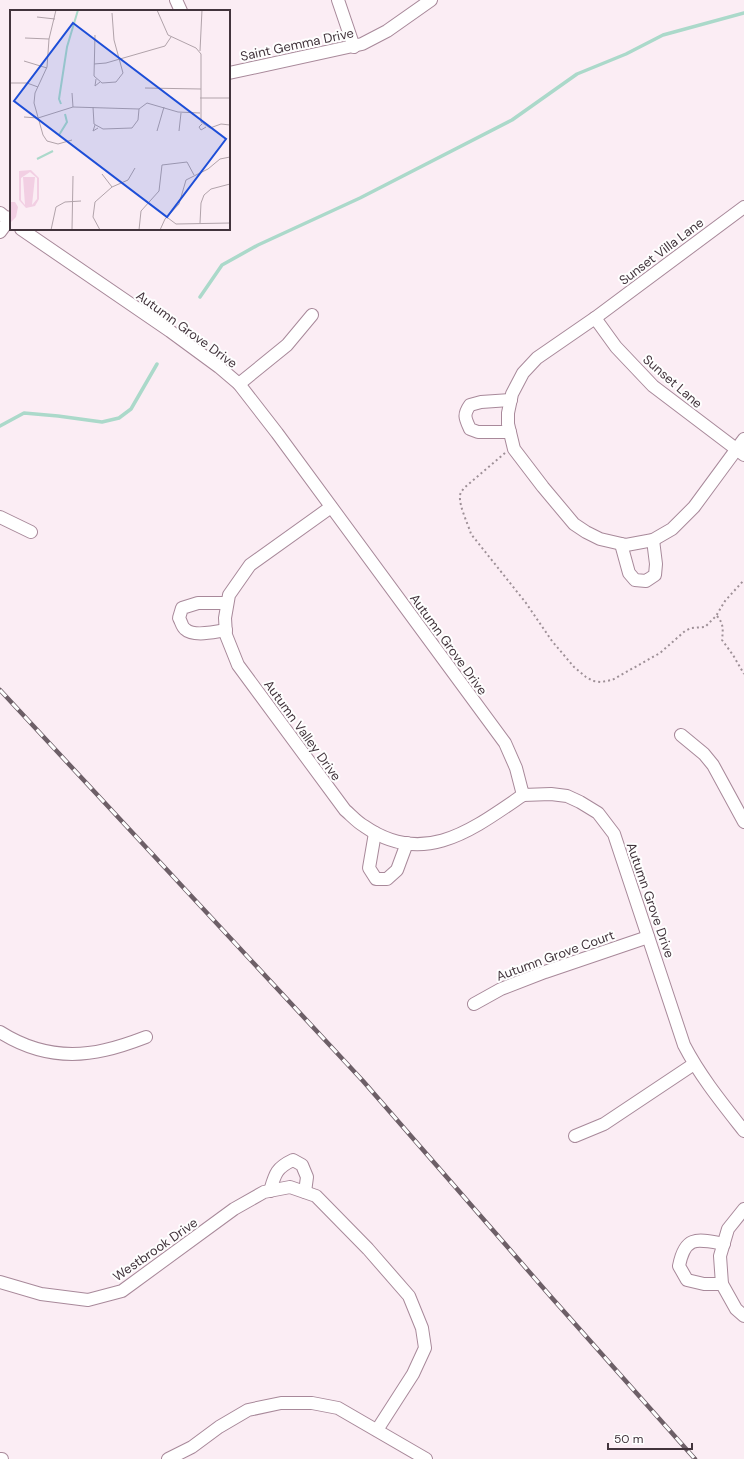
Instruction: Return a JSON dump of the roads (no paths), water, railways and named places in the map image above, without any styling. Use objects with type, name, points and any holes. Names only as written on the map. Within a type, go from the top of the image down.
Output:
[{"type":"street","points":[[176,0],[180,10]]},
{"type":"street","points":[[338,0],[354,47]]},
{"type":"street","name":"Saint Gemma Drive","points":[[230,73],[354,47],[387,31],[431,0]]},
{"type":"street","name":"Sunset Villa Lane","points":[[621,544],[600,539],[574,524],[514,450],[508,424],[508,413],[512,394],[523,373],[537,358],[595,318],[744,206]]},
{"type":"street","points":[[0,232],[8,218]]},
{"type":"street","name":"Autumn Grove Drive","points":[[22,230],[170,331],[219,367],[239,384],[277,433],[505,743],[516,768],[523,795],[551,794],[567,796],[580,802],[598,814],[614,834],[684,1045],[708,1086],[744,1131]]},
{"type":"street","points":[[239,384],[287,345],[312,314]]},
{"type":"street","name":"Sunset Lane","points":[[595,318],[616,347],[653,386],[740,452]]},
{"type":"street","points":[[510,432],[478,432],[470,429],[465,419],[465,412],[470,405],[481,402],[511,400]]},
{"type":"street","points":[[653,540],[656,564],[655,575],[646,581],[636,580],[629,573],[621,544],[626,545],[653,540],[672,529],[694,507],[740,452],[744,439]]},
{"type":"street","name":"Autumn Valley Drive","points":[[331,507],[250,565],[228,595],[225,618],[226,635],[238,666],[345,810],[363,826],[375,833],[407,843],[431,844],[454,837],[483,822],[523,795]]},
{"type":"street","points":[[0,517],[31,532]]},
{"type":"street","points":[[226,630],[215,633],[194,634],[185,630],[179,618],[182,608],[198,603],[227,603]]},
{"type":"street","points":[[681,735],[704,754],[713,765],[744,822]]},
{"type":"street","points":[[375,833],[369,868],[376,879],[387,879],[397,870],[407,843]]},
{"type":"street","name":"Autumn Grove Court","points":[[474,1004],[501,989],[545,972],[648,937]]},
{"type":"street","points":[[0,1032],[25,1045],[43,1052],[70,1054],[106,1050],[146,1038]]},
{"type":"street","points":[[575,1136],[604,1124],[694,1064]]},
{"type":"street","points":[[270,1191],[274,1178],[281,1166],[292,1160],[302,1165],[307,1177],[305,1192]]},
{"type":"street","name":"Westbrook Drive","points":[[0,1282],[41,1294],[88,1300],[122,1291],[234,1209],[264,1192],[290,1187],[316,1196],[368,1249],[409,1296],[422,1328],[425,1348],[413,1374],[377,1430]]},
{"type":"street","points":[[744,1209],[728,1229],[720,1256],[722,1284],[736,1309],[744,1316]]},
{"type":"street","points":[[722,1284],[704,1284],[687,1280],[679,1266],[681,1253],[690,1243],[700,1239],[724,1244]]},
{"type":"street","points":[[168,1459],[192,1447],[219,1427],[248,1410],[280,1403],[312,1403],[338,1408],[426,1459]]},
{"type":"waterway","points":[[200,297],[222,265],[258,245],[360,198],[512,120],[577,74],[626,54],[663,35],[744,13]]},
{"type":"waterway","points":[[0,426],[24,413],[102,422],[119,418],[131,409],[157,364]]},
{"type":"railway","points":[[0,690],[363,1081],[695,1459]]}]
